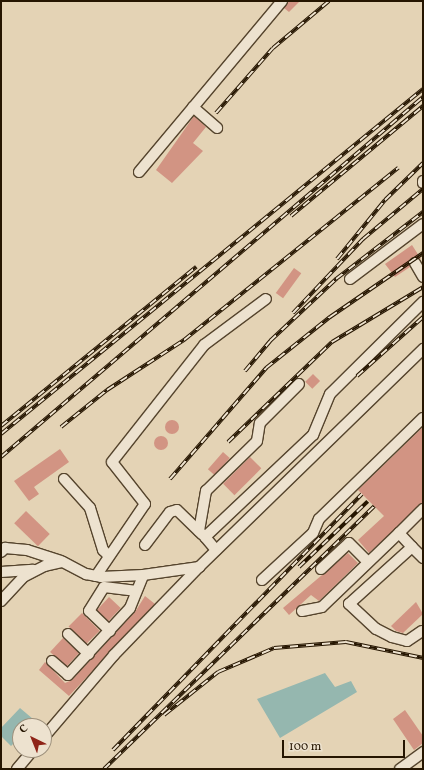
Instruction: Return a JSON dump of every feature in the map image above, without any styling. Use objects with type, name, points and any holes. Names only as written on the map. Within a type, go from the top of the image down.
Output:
[{"type":"lane","points":[[139,172],[282,1]]},
{"type":"lane","points":[[193,107],[217,128]]},
{"type":"lane","points":[[350,279],[423,224]]},
{"type":"lane","points":[[415,263],[423,277]]},
{"type":"lane","points":[[96,576],[145,504],[112,462],[204,345],[266,299]]},
{"type":"lane","points":[[202,534],[313,435],[330,394],[423,302]]},
{"type":"lane","points":[[52,728],[114,655],[199,567],[423,349]]},
{"type":"lane","points":[[202,534],[206,491],[257,441],[260,423],[299,384]]},
{"type":"lane","points":[[262,580],[313,533],[319,519],[423,418]]},
{"type":"lane","points":[[64,479],[90,508],[103,550],[109,556]]},
{"type":"lane","points":[[302,611],[322,607],[423,509]]},
{"type":"lane","points":[[145,545],[170,512],[177,510],[216,550]]},
{"type":"lane","points":[[399,533],[423,558]]},
{"type":"lane","points":[[321,569],[349,543],[368,562]]},
{"type":"lane","points":[[412,547],[349,604],[376,629],[392,637],[407,641],[423,631]]},
{"type":"lane","points":[[1,552],[5,548],[27,550],[63,562],[96,576],[143,575],[199,567]]},
{"type":"lane","points":[[1,601],[23,577],[37,570],[63,562]]},
{"type":"lane","points":[[1,572],[37,570]]},
{"type":"lane","points":[[52,661],[68,675],[130,608],[135,592],[143,575]]},
{"type":"lane","points":[[110,631],[90,611],[104,587],[135,592]]},
{"type":"lane","points":[[68,634],[89,654]]},
{"type":"lane","points":[[400,769],[423,752]]},
{"type":"lane","points":[[17,769],[26,758]]},
{"type":"water","points":[[325,673],[335,687],[351,681],[357,692],[280,738],[257,699]]},
{"type":"water","points":[[20,708],[32,718],[12,718],[11,746],[1,736],[1,728]]},
{"type":"building","points":[[288,1],[300,1],[289,12],[284,8]]},
{"type":"building","points":[[194,116],[206,127],[193,143],[203,151],[172,183],[156,170]]},
{"type":"building","points":[[412,245],[421,259],[411,258],[410,267],[395,277],[385,264]]},
{"type":"building","points":[[294,268],[301,273],[283,298],[276,293]]},
{"type":"building","points":[[313,374],[320,381],[312,389],[305,382]]},
{"type":"building","points":[[172,420],[177,422],[179,427],[177,432],[172,434],[167,432],[165,427],[167,422]]},
{"type":"building","points":[[423,427],[423,503],[369,553],[358,540],[384,516],[358,490]]},
{"type":"building","points":[[158,436],[164,436],[168,440],[168,446],[164,450],[158,450],[154,446],[154,440]]},
{"type":"building","points":[[60,449],[69,462],[34,487],[39,494],[29,501],[14,481]]},
{"type":"building","points":[[223,452],[230,458],[215,475],[208,469]]},
{"type":"building","points":[[250,457],[261,468],[234,495],[223,484]]},
{"type":"building","points":[[26,511],[50,534],[38,546],[14,523]]},
{"type":"building","points":[[348,553],[358,563],[319,601],[311,595],[289,615],[283,608]]},
{"type":"building","points":[[145,596],[155,604],[69,696],[39,670],[45,662],[65,683],[72,680],[135,612]]},
{"type":"building","points":[[109,597],[121,608],[108,621],[97,610]]},
{"type":"building","points":[[416,602],[423,614],[403,633],[396,631],[391,626]]},
{"type":"building","points":[[82,613],[100,631],[86,644],[69,626]]},
{"type":"building","points":[[63,638],[79,653],[66,667],[50,652]]},
{"type":"building","points":[[405,710],[423,736],[423,743],[414,750],[393,719]]},
{"type":"railway","points":[[216,113],[273,48],[329,1]]},
{"type":"railway","points":[[1,434],[423,89]]},
{"type":"railway","points":[[1,457],[423,97]]},
{"type":"railway","points":[[291,216],[423,106]]},
{"type":"railway","points":[[337,259],[385,200],[423,163]]},
{"type":"railway","points":[[61,427],[107,390],[184,340],[398,168]]},
{"type":"railway","points":[[293,313],[363,239],[423,189]]},
{"type":"railway","points":[[245,371],[270,341],[336,279],[423,212]]},
{"type":"railway","points":[[170,479],[266,368],[330,317],[423,253]]},
{"type":"railway","points":[[1,426],[196,267]]},
{"type":"railway","points":[[228,442],[332,342],[423,287]]},
{"type":"railway","points":[[357,376],[423,317]]},
{"type":"railway","points":[[113,750],[362,494]]},
{"type":"railway","points":[[299,567],[368,501]]},
{"type":"railway","points":[[104,769],[374,506]]},
{"type":"railway","points":[[164,715],[218,672],[274,648],[346,642],[423,658]]}]
